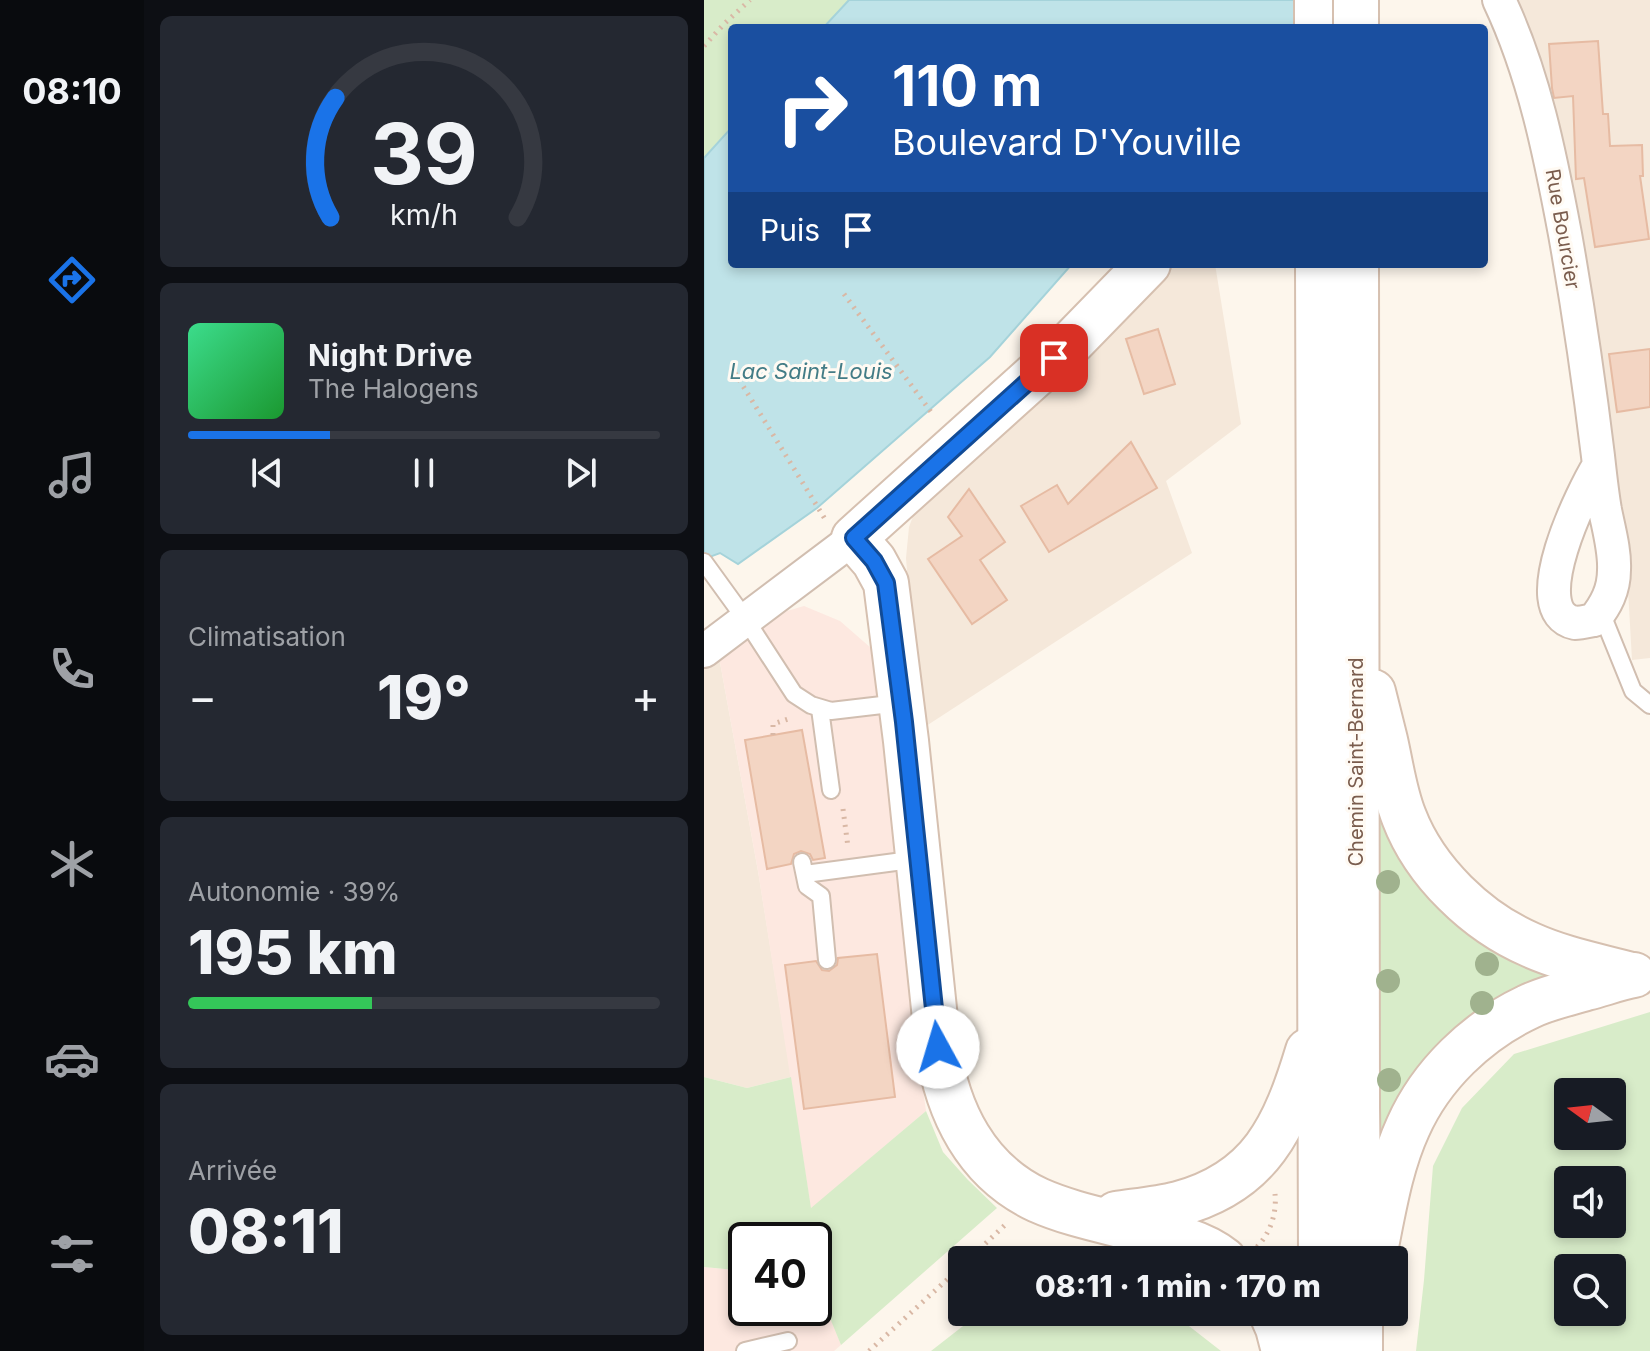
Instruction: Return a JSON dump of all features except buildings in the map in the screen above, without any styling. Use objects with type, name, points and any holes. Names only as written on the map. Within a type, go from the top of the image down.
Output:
[{"type":"street","points":[[1317,0],[1317,24]]},
{"type":"street","points":[[1355,24],[1356,0]]},
{"type":"street","points":[[1358,24],[1378,0]]},
{"type":"street","name":"Rue Bourcier","points":[[1499,0],[1524,62],[1542,125],[1577,303],[1615,571],[1607,604],[1601,612]]},
{"type":"street","points":[[704,651],[854,538],[1073,341],[1145,268]]},
{"type":"street","name":"Chemin Saint-Bernard","points":[[1318,268],[1321,1246]]},
{"type":"street","name":"Chemin Saint-Bernard","points":[[1356,268],[1359,1246]]},
{"type":"street","points":[[1599,465],[1583,492],[1568,528],[1555,580],[1554,601],[1562,615],[1576,623],[1594,620],[1601,612]]},
{"type":"street","points":[[854,538],[874,561],[886,583],[902,703],[938,1047],[951,1105],[975,1148],[988,1164],[1028,1194],[1050,1205],[1201,1246]]},
{"type":"street","points":[[1356,624],[1404,818],[1441,878],[1474,909],[1530,945],[1640,974]]},
{"type":"street","points":[[1376,1246],[1396,1158],[1408,1125],[1436,1080],[1450,1064],[1488,1031],[1527,1007],[1640,974]]},
{"type":"street","points":[[1095,1218],[1177,1204],[1199,1197],[1234,1179],[1255,1161],[1279,1128],[1291,1104],[1319,1015]]},
{"type":"street","points":[[1277,1326],[1284,1351]]},
{"type":"street","points":[[1321,1351],[1349,1326]]},
{"type":"lane","points":[[704,562],[801,701],[820,709],[845,710],[902,703]]},
{"type":"lane","points":[[1601,612],[1633,691],[1650,705]]},
{"type":"lane","points":[[820,709],[831,790]]},
{"type":"lane","points":[[827,960],[821,896],[807,886],[804,868],[850,868],[919,859]]},
{"type":"lane","points":[[745,1351],[788,1341]]},
{"type":"path","points":[[704,46],[750,0]]},
{"type":"path","points":[[844,294],[930,410]]},
{"type":"path","points":[[735,373],[817,508]]},
{"type":"path","points":[[773,735],[773,724],[792,718]]},
{"type":"path","points":[[831,790],[841,796],[850,868]]},
{"type":"path","points":[[1254,1246],[1263,1240],[1272,1221],[1275,1202],[1273,1187]]},
{"type":"path","points":[[983,1246],[1013,1218]]},
{"type":"path","points":[[869,1351],[948,1279]]},
{"type":"shaded area","points":[[1512,0],[1650,0],[1650,658],[1632,660],[1625,537],[1575,200],[1548,96]]},
{"type":"shaded area","points":[[1161,268],[1216,268],[1241,424],[1166,481],[1192,553],[920,730],[906,558],[909,527],[915,511]]},
{"type":"shaded area","points":[[804,606],[840,621],[871,648],[880,666],[926,1111],[811,1209],[758,871],[719,657],[787,611]]},
{"type":"shaded area","points":[[719,657],[791,1077],[747,1088],[704,1077],[704,669]]},
{"type":"shaded area","points":[[704,1267],[728,1269],[728,1326],[832,1326],[832,1322],[841,1345],[834,1351],[704,1351]]},
{"type":"green space","points":[[704,0],[849,0],[827,24],[728,24],[728,131],[704,158]]},
{"type":"green space","points":[[1379,791],[1555,972],[1378,1161]]},
{"type":"green space","points":[[1650,1012],[1650,1351],[1416,1351],[1433,1166],[1462,1108],[1514,1054]]},
{"type":"green space","points":[[704,1077],[747,1088],[791,1077],[811,1208],[926,1111],[943,1152],[997,1208],[954,1246],[948,1246],[948,1251],[841,1345],[832,1323],[832,1222],[728,1222],[728,1269],[704,1267]]},
{"type":"green space","points":[[963,1326],[1189,1326],[1221,1351],[931,1351]]},
{"type":"water","points":[[849,0],[1325,0],[1304,24],[827,24]]},
{"type":"water","name":"Lac Saint-Louis","points":[[728,131],[728,268],[1068,268],[990,357],[817,508],[738,564],[720,553],[704,559],[704,158]]},
{"type":"route","points":[[938,1047],[904,722],[886,583],[874,561],[854,538],[1054,358]]}]
